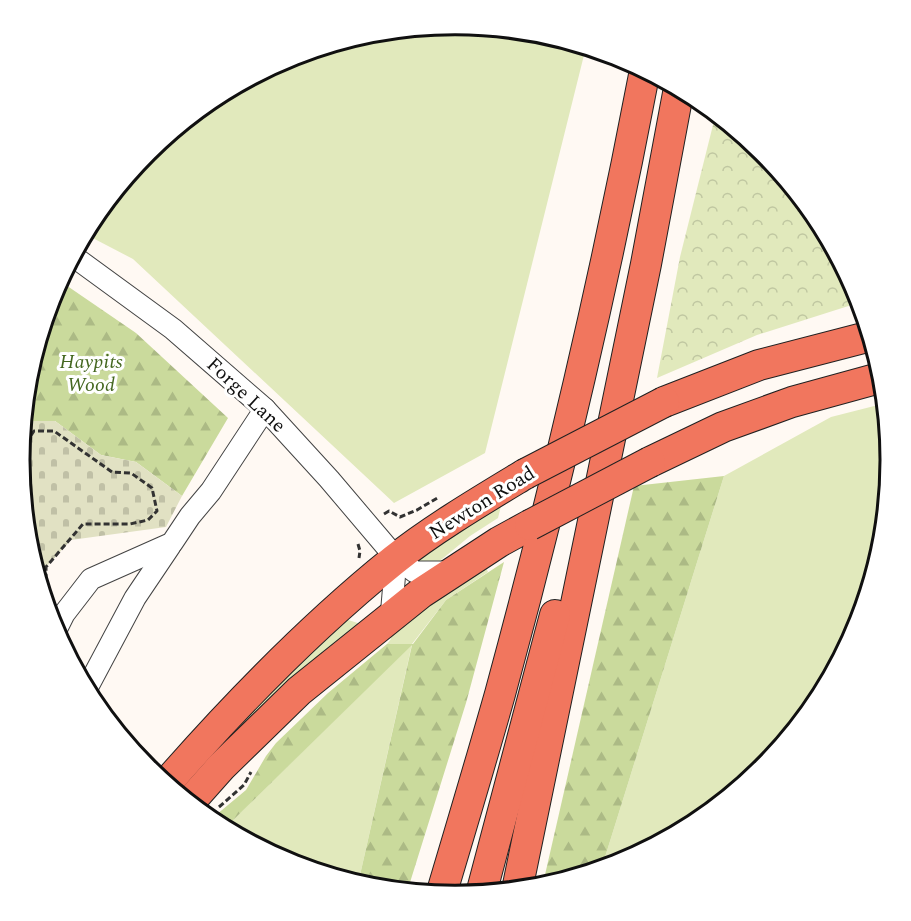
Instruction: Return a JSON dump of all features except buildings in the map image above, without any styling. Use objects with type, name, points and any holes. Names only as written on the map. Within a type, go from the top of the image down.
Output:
[{"type":"highway","points":[[444,886],[500,694],[567,431],[626,172],[643,79]]},
{"type":"highway","points":[[519,881],[646,264],[677,98]]},
{"type":"highway","points":[[483,885],[646,264]]},
{"type":"highway","name":"Newton Road","points":[[172,777],[221,720],[335,609],[396,558],[481,501],[525,474],[664,402],[759,365],[863,338]]},
{"type":"highway","points":[[195,797],[221,767],[299,691],[450,572],[571,502],[723,428],[772,409],[873,380]]},
{"type":"highway","points":[[190,793],[221,767]]},
{"type":"street","name":"Forge Lane","points":[[80,261],[173,329],[266,409],[396,558],[415,572],[450,572]]},
{"type":"street","points":[[91,680],[135,598],[266,409]]},
{"type":"street","points":[[61,620],[91,579],[172,543]]},
{"type":"street","points":[[391,618],[396,558]]},
{"type":"path","points":[[31,436],[34,431],[54,431],[112,472],[131,472],[152,488],[157,511],[148,520],[130,524],[83,524],[46,567],[46,576]]},
{"type":"green space","points":[[456,35],[511,39],[566,49],[584,55],[485,453],[394,503],[133,259],[93,238],[118,201],[155,160],[196,123],[243,92],[293,67],[345,49],[428,36]]},
{"type":"green space","points":[[714,122],[756,160],[793,201],[824,248],[851,305],[757,335],[657,378],[680,257]]},
{"type":"green space","name":"Haypits Wood","points":[[67,286],[136,333],[228,418],[182,496],[136,462],[101,455],[55,421],[32,421],[44,350]]},
{"type":"green space","points":[[877,405],[881,461],[877,516],[867,571],[849,623],[837,649],[793,720],[736,780],[715,798],[668,829],[605,859],[724,476],[831,417]]},
{"type":"green space","points":[[32,421],[55,421],[101,455],[136,462],[182,496],[166,527],[71,540],[46,567],[46,576],[38,544],[31,488]]},
{"type":"green space","points":[[724,476],[605,859],[545,877],[634,486]]},
{"type":"green space","points":[[502,502],[498,518],[470,536],[436,564],[406,564]]},
{"type":"green space","points":[[504,562],[466,703],[410,883],[360,875],[412,645],[231,822],[218,813],[246,790],[276,743],[328,693],[387,644],[413,644],[446,600]]},
{"type":"green space","points":[[485,565],[488,572],[446,600],[412,644],[387,644],[391,639],[387,633]]},
{"type":"green space","points":[[342,618],[364,625],[187,790],[184,788],[199,756]]},
{"type":"green space","points":[[412,644],[360,875],[293,854],[231,822]]}]
